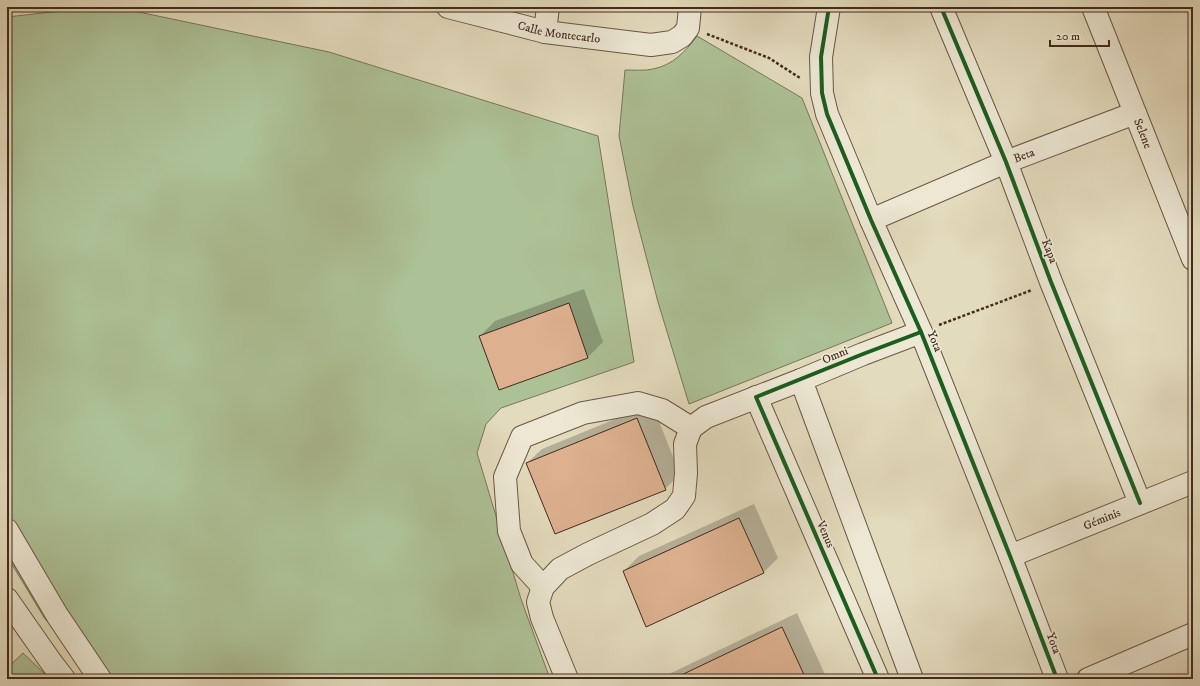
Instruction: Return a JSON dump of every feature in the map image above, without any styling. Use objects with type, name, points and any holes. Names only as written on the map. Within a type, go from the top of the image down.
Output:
[{"type":"street","name":"Calle Montecarlo","points":[[448,7],[545,32],[651,45],[672,42],[682,36],[689,17]]},
{"type":"street","points":[[545,32],[548,7]]},
{"type":"street","name":"Yota","points":[[829,7],[821,56],[822,93],[827,114],[871,220],[921,332],[1057,679]]},
{"type":"street","name":"Kapa","points":[[941,7],[1006,162],[1051,282],[1140,503]]},
{"type":"street","name":"Selene","points":[[1093,7],[1193,259]]},
{"type":"street","name":"Beta","points":[[871,220],[1006,162],[1134,113]]},
{"type":"street","name":"Omni","points":[[688,436],[706,417],[921,332]]},
{"type":"street","points":[[801,380],[912,679]]},
{"type":"street","name":"Venus","points":[[756,397],[878,679]]},
{"type":"street","points":[[543,587],[522,564],[509,531],[505,477],[522,437],[583,414],[638,403],[662,410],[688,436],[684,496],[675,509],[652,524],[560,569],[543,587],[538,602],[542,618],[567,679]]},
{"type":"street","name":"Géminis","points":[[1010,556],[1193,482]]},
{"type":"street","points":[[7,530],[56,615],[100,679]]},
{"type":"street","points":[[7,599],[64,679]]},
{"type":"street","points":[[1088,679],[1193,634]]},
{"type":"path","points":[[689,17],[718,38],[769,58],[822,93]]},
{"type":"path","points":[[921,332],[1051,282]]},
{"type":"green space","points":[[97,7],[115,7],[329,52],[598,136],[634,362],[501,408],[486,424],[477,453],[521,599],[550,679],[103,679],[45,619],[7,556],[7,17]]},
{"type":"green space","points":[[697,36],[802,98],[892,323],[689,404],[658,302],[633,206],[619,136],[625,70],[650,70],[667,64],[678,57]]},
{"type":"green space","points":[[23,653],[50,679],[7,679],[7,668]]},
{"type":"building","points":[[569,303],[588,358],[499,390],[479,336]]},
{"type":"building","points":[[637,418],[666,490],[555,534],[526,463]]},
{"type":"building","points":[[739,518],[764,573],[646,627],[623,571]]},
{"type":"building","points":[[782,627],[806,679],[673,679]]},
{"type":"cycle path","points":[[829,7],[821,57],[822,93],[827,114],[871,220],[921,332],[1057,679]]},
{"type":"cycle path","points":[[941,7],[1006,162],[1051,282],[1140,503]]},
{"type":"cycle path","points":[[878,679],[756,397],[921,332]]}]
